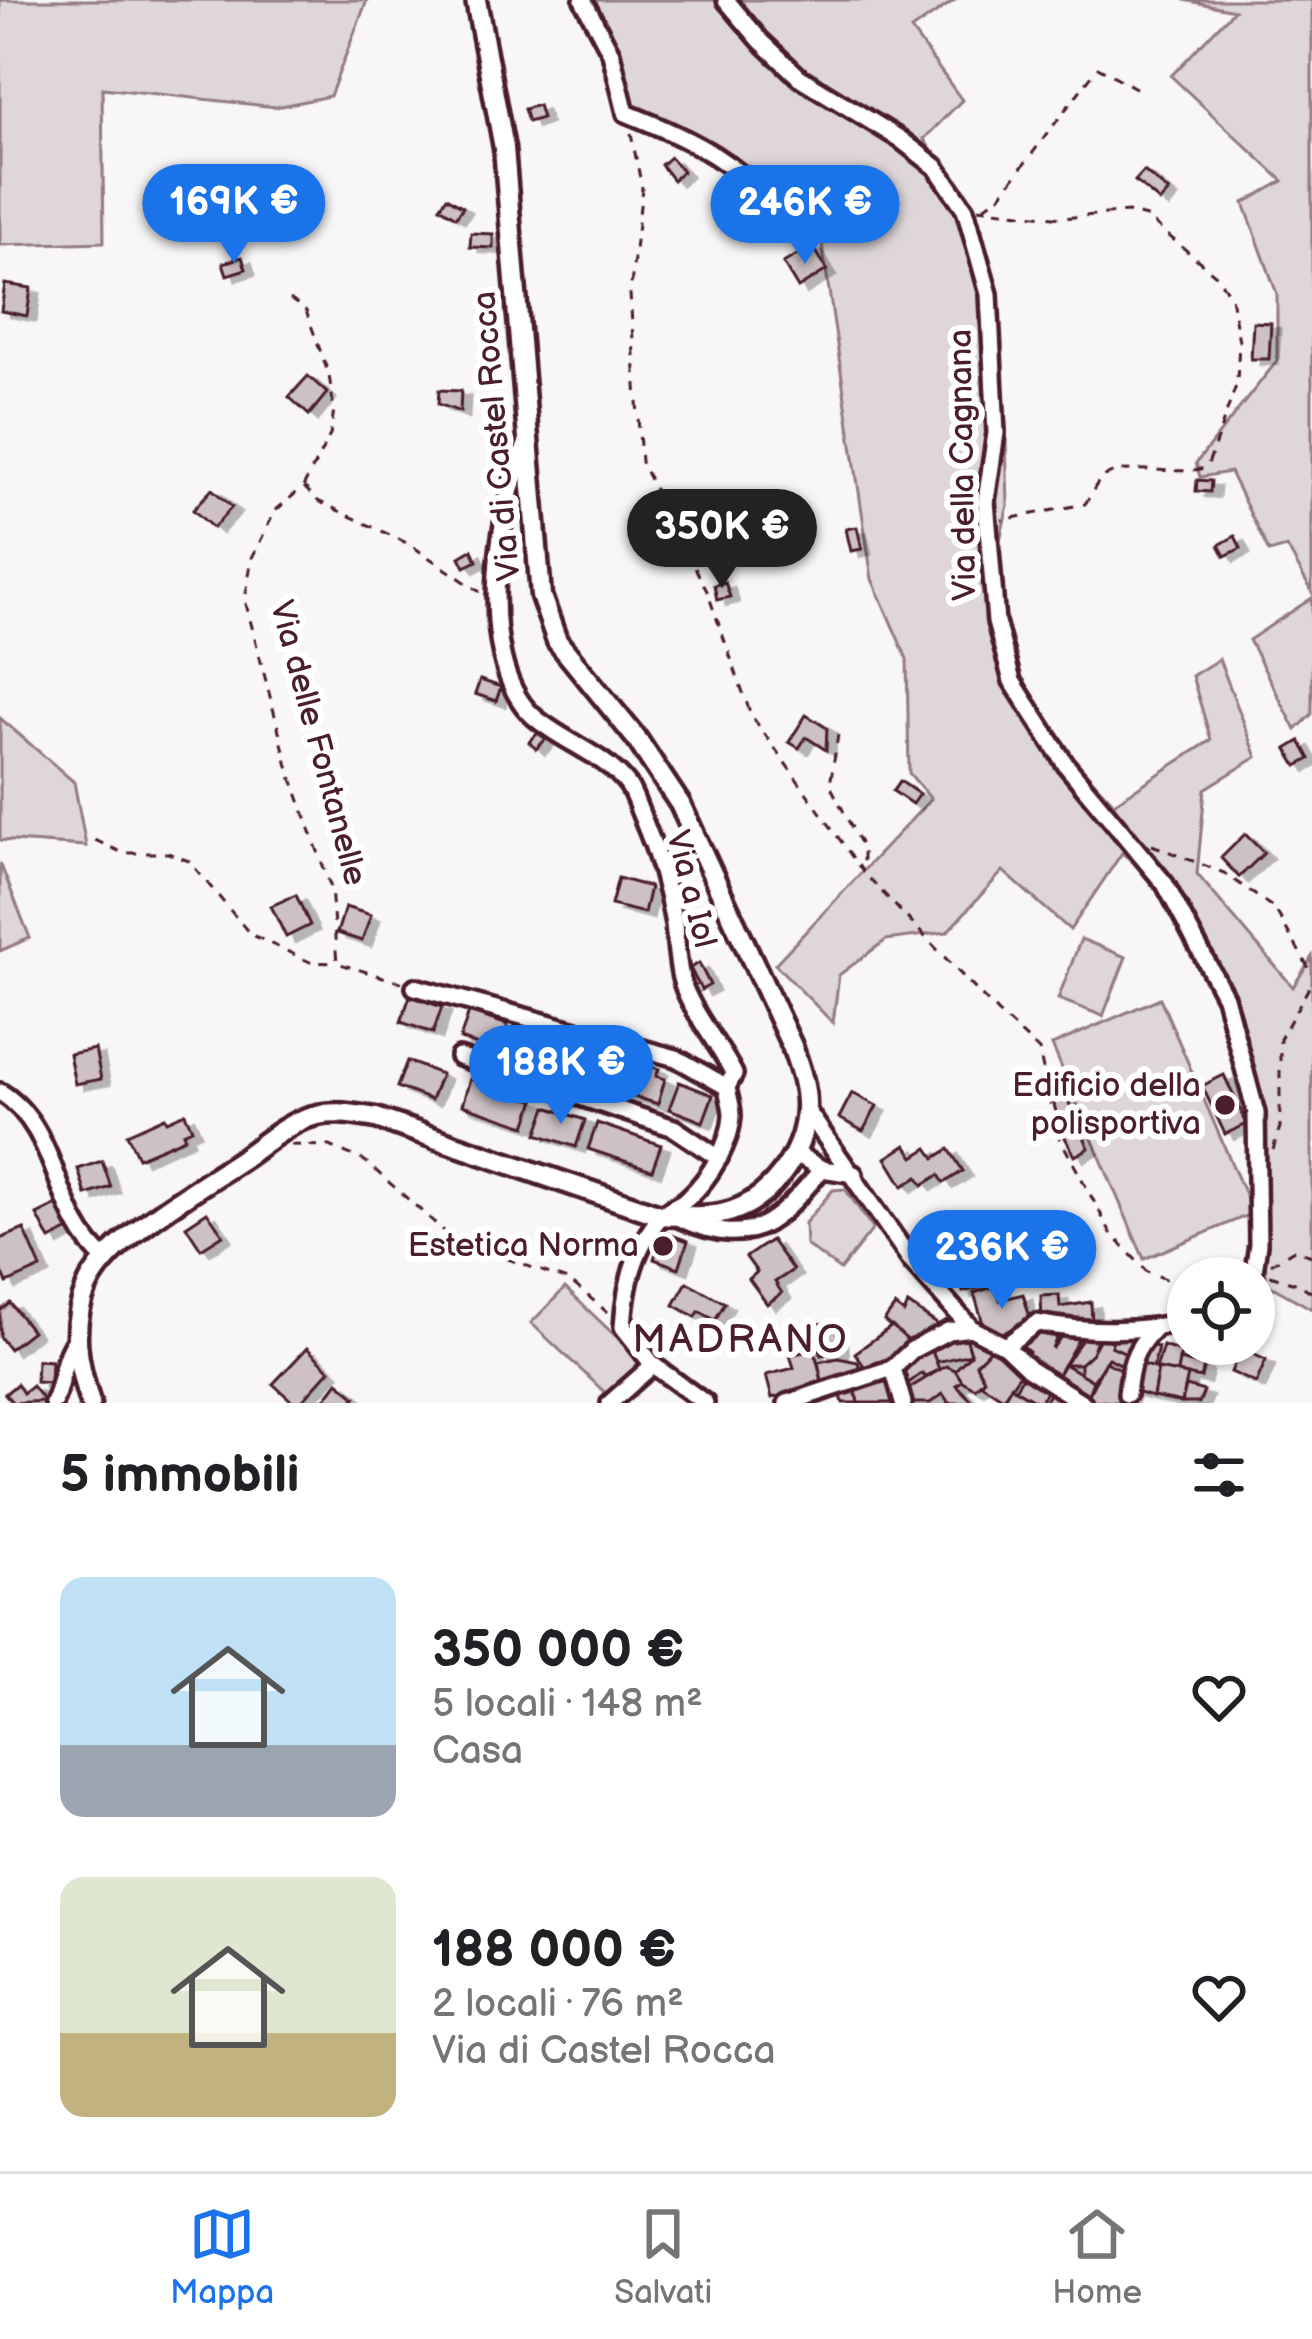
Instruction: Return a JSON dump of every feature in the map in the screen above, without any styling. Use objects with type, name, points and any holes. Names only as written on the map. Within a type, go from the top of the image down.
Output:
[{"type":"main road","name":"Via di Castel Rocca","points":[[89,1403],[75,1341],[76,1318],[88,1283],[105,1259],[159,1215],[303,1119],[340,1112],[376,1118],[666,1215],[702,1216],[740,1208],[773,1184],[795,1153],[806,1109],[792,1046],[680,804],[636,738],[557,641],[541,596],[504,148],[476,0]]},
{"type":"street","points":[[583,0],[610,53],[626,113],[688,138],[757,184],[788,221]]},
{"type":"street","name":"Via della Cagnana","points":[[726,0],[799,77],[900,139],[936,167],[974,208],[993,357],[996,433],[986,501],[996,622],[1012,681],[1066,765],[1165,884],[1225,997],[1256,1113],[1256,1257]]},
{"type":"street","name":"Via a Iol","points":[[528,440],[506,498],[496,603],[505,665],[528,711],[628,785],[656,848],[682,982],[734,1074],[727,1087],[732,1115],[718,1158],[688,1198],[666,1215]]},
{"type":"street","points":[[415,987],[676,1058],[727,1087]]},
{"type":"street","points":[[459,1057],[674,1128],[718,1158]]},
{"type":"street","points":[[0,1092],[45,1143],[88,1245],[105,1259]]},
{"type":"street","points":[[806,1109],[912,1262],[970,1328],[1005,1346],[1029,1369],[1079,1402]]},
{"type":"street","points":[[795,1153],[823,1169],[854,1174]]},
{"type":"street","name":"Via di Castel Rocca","points":[[666,1215],[707,1231],[760,1229],[779,1219],[823,1169]]},
{"type":"street","points":[[666,1215],[631,1271],[623,1327],[652,1365],[704,1403]]},
{"type":"street","points":[[1005,1346],[1036,1323],[1064,1328],[1167,1326]]},
{"type":"street","points":[[787,1403],[893,1368],[912,1350],[948,1331],[970,1328]]},
{"type":"street","points":[[1127,1394],[1130,1364],[1138,1345],[1154,1330]]},
{"type":"street","points":[[53,1403],[64,1356],[75,1341]]},
{"type":"street","points":[[610,1403],[652,1365]]},
{"type":"street","points":[[893,1368],[904,1403]]},
{"type":"path","points":[[974,208],[1000,196],[1098,67],[1142,91]]},
{"type":"path","points":[[626,113],[642,188],[630,294],[641,461],[707,591],[751,715],[863,872],[1039,1050],[1056,1131],[1112,1233],[1147,1272],[1167,1279]]},
{"type":"path","points":[[974,208],[1062,218],[1128,212],[1146,218],[1216,275],[1231,297],[1239,341],[1237,383],[1207,467],[1191,473],[1119,471],[1101,479],[1085,504],[988,523]]},
{"type":"path","points":[[290,299],[306,311],[329,376],[334,410],[329,436],[303,487],[318,501],[409,544],[496,603]]},
{"type":"path","name":"Via delle Fontanelle","points":[[303,487],[275,511],[252,558],[245,600],[289,770],[331,888],[337,963]]},
{"type":"path","points":[[838,735],[830,785],[863,849],[863,872]]},
{"type":"path","points":[[1120,829],[1173,855],[1224,872],[1275,909],[1312,974]]},
{"type":"path","points":[[95,840],[123,853],[168,853],[189,861],[250,934],[310,962],[337,963],[415,987]]},
{"type":"path","points":[[1256,1176],[1271,1156],[1280,1127],[1280,1040],[1312,982]]},
{"type":"path","points":[[284,1147],[301,1143],[330,1146],[364,1161],[454,1240],[570,1281],[623,1327]]},
{"type":"path","points":[[1312,1256],[1294,1250],[1275,1259],[1266,1271],[1312,1293]]},
{"type":"shaded area","points":[[0,0],[367,0],[330,96],[276,107],[102,88],[104,242],[0,245]]},
{"type":"shaded area","points":[[582,0],[955,0],[911,30],[962,100],[924,139],[982,228],[1005,407],[1008,505],[987,598],[1012,692],[1114,803],[1211,740],[1192,676],[1219,659],[1257,757],[1205,789],[1197,874],[1293,987],[1312,957],[1312,1309],[1275,1288],[1275,1257],[1265,1257],[1254,1127],[1190,907],[1122,853],[1070,930],[1003,871],[947,932],[886,940],[839,975],[833,1023],[775,964],[931,799],[909,773],[907,659],[872,579],[821,237],[706,148],[623,110],[602,39]]},
{"type":"shaded area","points":[[1184,0],[1312,0],[1312,592],[1287,547],[1269,552],[1230,472],[1200,477],[1196,463],[1277,361],[1277,294],[1244,203],[1283,181],[1171,76],[1234,10]]},
{"type":"shaded area","points":[[1312,598],[1312,714],[1296,730],[1249,640]]},
{"type":"shaded area","points":[[0,718],[74,782],[86,846],[0,840]]},
{"type":"shaded area","points":[[0,863],[30,938],[0,951]]},
{"type":"shaded area","points":[[1081,939],[1126,957],[1103,1016],[1058,999]]},
{"type":"shaded area","points":[[1160,998],[1253,1213],[1144,1259],[1052,1045]]},
{"type":"shaded area","points":[[845,1189],[873,1229],[840,1270],[806,1245],[805,1223],[833,1190]]},
{"type":"shaded area","points":[[565,1288],[646,1365],[613,1400],[531,1323]]},
{"type":"building","points":[[538,105],[542,118],[528,122],[524,109]]},
{"type":"building","points":[[670,157],[683,171],[673,180],[661,165]]},
{"type":"building","points":[[1144,171],[1169,192],[1160,202],[1135,181]]},
{"type":"building","points":[[447,197],[463,207],[456,217],[440,207]]},
{"type":"building","points":[[471,233],[493,234],[493,248],[470,247]]},
{"type":"building","points":[[813,246],[827,270],[798,288],[783,263]]},
{"type":"building","points":[[242,257],[246,269],[227,275],[223,263]]},
{"type":"building","points":[[5,284],[31,288],[27,316],[1,311]]},
{"type":"building","points":[[1253,322],[1271,323],[1269,359],[1251,359]]},
{"type":"building","points":[[308,376],[327,393],[309,415],[289,397]]},
{"type":"building","points":[[439,390],[461,391],[460,412],[438,404]]},
{"type":"building","points":[[1197,480],[1211,481],[1210,492],[1196,491]]},
{"type":"building","points":[[212,489],[232,507],[213,528],[193,510]]},
{"type":"building","points":[[857,527],[862,549],[851,551],[846,529]]},
{"type":"building","points":[[1235,536],[1241,548],[1225,556],[1219,545]]},
{"type":"building","points":[[472,550],[477,561],[465,567],[460,557]]},
{"type":"building","points":[[725,582],[730,597],[717,600],[714,585]]},
{"type":"building","points":[[480,680],[501,687],[496,701],[475,694]]},
{"type":"building","points":[[806,715],[827,728],[826,750],[806,737],[799,748],[789,742]]},
{"type":"building","points":[[539,732],[546,739],[536,749],[529,742]]},
{"type":"building","points":[[1300,741],[1310,759],[1297,766],[1287,749]]},
{"type":"building","points":[[900,781],[919,794],[912,804],[893,791]]},
{"type":"building","points":[[1245,834],[1264,853],[1239,877],[1221,858]]},
{"type":"building","points":[[618,878],[650,887],[644,913],[611,905]]},
{"type":"building","points":[[296,895],[310,925],[286,937],[271,906]]},
{"type":"building","points":[[345,907],[371,915],[362,941],[337,933]]},
{"type":"building","points":[[699,963],[710,985],[701,990],[690,968]]},
{"type":"building","points":[[410,996],[442,1007],[433,1033],[401,1022]]},
{"type":"building","points":[[469,1012],[508,1025],[499,1052],[460,1039]]},
{"type":"building","points":[[519,1027],[583,1049],[574,1074],[510,1053]]},
{"type":"building","points":[[95,1049],[101,1079],[75,1084],[69,1054]]},
{"type":"building","points":[[597,1057],[625,1065],[627,1059],[659,1069],[656,1076],[665,1079],[658,1104],[589,1083]]},
{"type":"building","points":[[407,1061],[441,1074],[431,1100],[397,1087]]},
{"type":"building","name":"Edificio della polisportiva","points":[[1224,1075],[1247,1124],[1225,1134],[1202,1086]]},
{"type":"building","points":[[470,1079],[535,1100],[526,1126],[462,1105]]},
{"type":"building","points":[[679,1082],[713,1095],[703,1122],[669,1109]]},
{"type":"building","points":[[1061,1085],[1089,1148],[1075,1156],[1060,1128],[1050,1088]]},
{"type":"building","points":[[852,1093],[877,1106],[863,1131],[839,1118]]},
{"type":"building","points":[[547,1107],[585,1120],[576,1147],[537,1134]]},
{"type":"building","points":[[185,1113],[192,1129],[183,1133],[185,1138],[138,1158],[127,1134]]},
{"type":"building","points":[[597,1123],[661,1145],[652,1170],[588,1149]]},
{"type":"building","points":[[906,1145],[914,1157],[928,1148],[935,1158],[949,1149],[963,1171],[944,1183],[939,1175],[923,1185],[918,1177],[903,1186],[886,1158]]},
{"type":"building","points":[[102,1161],[111,1187],[86,1195],[78,1169]]},
{"type":"building","points":[[61,1203],[73,1228],[50,1240],[37,1215]]},
{"type":"building","points":[[207,1212],[223,1235],[201,1249],[186,1226]]},
{"type":"building","points":[[977,1216],[985,1245],[977,1248],[988,1285],[963,1292],[944,1226]]},
{"type":"building","points":[[1043,1218],[1051,1237],[1038,1242],[1030,1223]]},
{"type":"building","points":[[24,1229],[41,1268],[7,1283],[0,1267],[0,1239]]},
{"type":"building","points":[[663,1232],[688,1241],[679,1268],[654,1259]]},
{"type":"building","points":[[771,1240],[793,1270],[775,1282],[782,1293],[767,1304],[749,1279],[757,1272],[746,1257]]},
{"type":"building","points":[[1039,1250],[1049,1267],[1032,1276],[1023,1259]]},
{"type":"building","points":[[687,1282],[725,1303],[715,1320],[699,1311],[696,1317],[674,1305]]},
{"type":"building","points":[[996,1286],[1000,1300],[1023,1294],[1032,1324],[987,1337],[974,1293]]},
{"type":"building","points":[[1059,1295],[1060,1307],[1091,1302],[1092,1325],[1042,1322],[1041,1296]]},
{"type":"building","points":[[10,1303],[32,1331],[9,1349],[0,1337],[0,1311]]},
{"type":"building","points":[[908,1304],[941,1327],[914,1346],[884,1321],[895,1306],[904,1313]]},
{"type":"building","points":[[837,1322],[840,1352],[821,1355],[818,1324]]},
{"type":"building","points":[[1037,1325],[1060,1329],[1052,1349],[1065,1331],[1078,1340],[1055,1380],[1025,1358],[1029,1352],[1020,1345]]},
{"type":"building","points":[[892,1326],[914,1346],[869,1373],[855,1353]]},
{"type":"building","points":[[1089,1330],[1099,1334],[1092,1353],[1083,1364],[1064,1364]]},
{"type":"building","points":[[1142,1332],[1128,1354],[1101,1336]]},
{"type":"building","points":[[965,1333],[995,1344],[976,1364],[984,1379],[975,1388],[955,1370],[971,1354]]},
{"type":"building","points":[[965,1333],[971,1354],[936,1362],[929,1344]]},
{"type":"building","points":[[1101,1336],[1128,1354],[1125,1366],[1108,1358],[1093,1381],[1080,1374],[1080,1364]]},
{"type":"building","points":[[812,1340],[823,1385],[772,1398],[766,1375],[794,1368],[790,1355],[804,1352],[802,1342]]},
{"type":"building","points":[[929,1344],[939,1369],[925,1377],[922,1373],[902,1388],[898,1372]]},
{"type":"building","points":[[995,1344],[1024,1368],[1003,1398],[980,1383],[984,1379],[976,1364]]},
{"type":"building","points":[[1141,1344],[1158,1347],[1153,1368],[1134,1362]]},
{"type":"building","points":[[1163,1346],[1167,1347],[1167,1365],[1179,1365],[1177,1373],[1156,1369]]},
{"type":"building","points":[[307,1348],[330,1370],[300,1403],[294,1403],[273,1384]]},
{"type":"building","points":[[838,1358],[858,1362],[862,1377],[823,1385],[818,1362]]},
{"type":"building","points":[[37,1360],[51,1361],[50,1383],[36,1382]]},
{"type":"building","points":[[1105,1362],[1125,1371],[1126,1403],[1086,1400]]},
{"type":"building","points":[[1134,1362],[1158,1369],[1153,1397],[1130,1391]]},
{"type":"building","points":[[1064,1364],[1093,1381],[1086,1400],[1055,1380]]},
{"type":"building","points":[[1178,1365],[1204,1366],[1201,1378],[1177,1373]]},
{"type":"building","points":[[1234,1365],[1264,1365],[1256,1383],[1231,1372]]},
{"type":"building","points":[[946,1366],[955,1370],[962,1381],[956,1385],[974,1403],[949,1403],[943,1394],[930,1403],[907,1403],[903,1392]]},
{"type":"building","points":[[1158,1369],[1188,1375],[1182,1403],[1153,1397]]},
{"type":"building","points":[[1026,1371],[1050,1385],[1039,1403],[1015,1389]]},
{"type":"building","points":[[892,1375],[901,1403],[858,1403],[854,1385]]},
{"type":"building","points":[[338,1382],[356,1397],[351,1403],[322,1403]]},
{"type":"building","points":[[17,1384],[23,1393],[32,1386],[44,1401],[13,1403],[5,1394]]},
{"type":"building","points":[[854,1385],[858,1403],[843,1403],[839,1388]]},
{"type":"building","points":[[1011,1386],[1015,1389],[1038,1403],[1001,1403]]},
{"type":"building","points":[[1186,1386],[1204,1391],[1199,1403],[1182,1403]]},
{"type":"building","points":[[1053,1389],[1072,1403],[1043,1403]]},
{"type":"place","name":"Edificio della polisportiva","points":[[1225,1105]]},
{"type":"place","name":"Estetica Norma","points":[[663,1246]]},
{"type":"district","name":"MADRANO","points":[[741,1340]]}]
